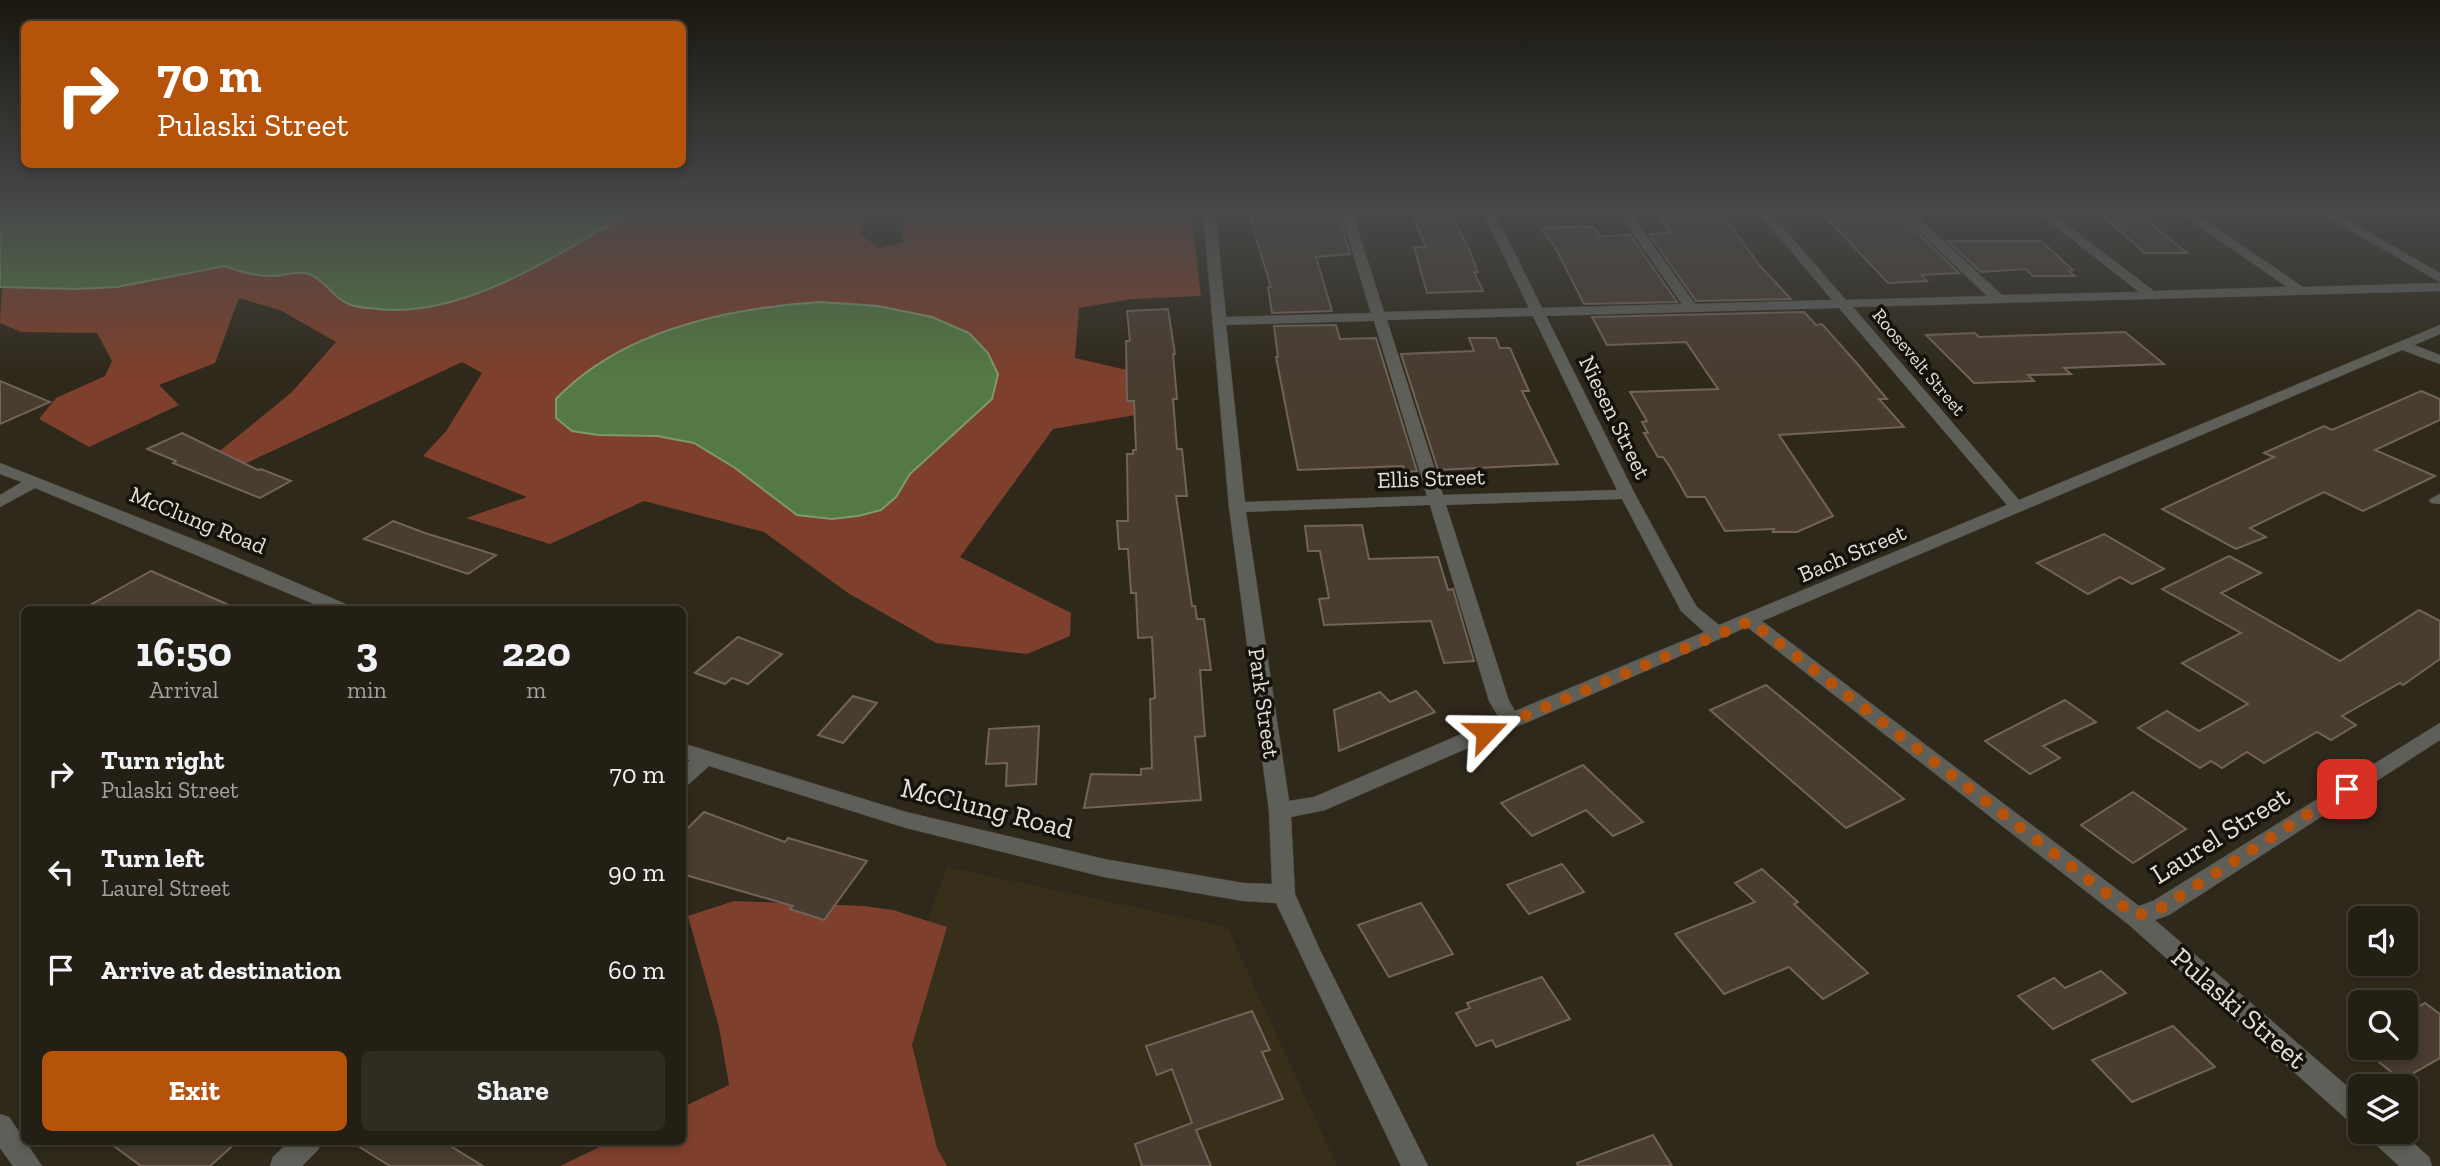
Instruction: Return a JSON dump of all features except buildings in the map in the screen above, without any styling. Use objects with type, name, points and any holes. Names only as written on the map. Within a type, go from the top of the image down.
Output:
[{"type":"street","name":"Park Street","points":[[1215,265],[1237,507],[1280,811],[1284,894],[1308,949],[1415,1166]]},
{"type":"street","points":[[1362,265],[1499,701],[1511,721]]},
{"type":"street","name":"Niesen Street","points":[[1515,265],[1627,494],[1690,611],[1717,633]]},
{"type":"street","points":[[1662,265],[1692,308]]},
{"type":"street","name":"Roosevelt Street","points":[[1810,265],[2017,507]]},
{"type":"street","points":[[1962,265],[1998,299]]},
{"type":"street","points":[[2113,265],[2150,294]]},
{"type":"street","points":[[2263,265],[2299,290]]},
{"type":"street","points":[[2418,265],[2440,278]]},
{"type":"street","points":[[1221,321],[2440,287]]},
{"type":"street","name":"Bach Street","points":[[1280,811],[1318,804],[2440,329]]},
{"type":"street","points":[[2401,345],[2440,360]]},
{"type":"street","name":"McClung Road","points":[[0,468],[335,606]]},
{"type":"street","points":[[0,502],[34,482]]},
{"type":"street","name":"Ellis Street","points":[[1237,507],[1627,494]]},
{"type":"street","name":"Pulaski Street","points":[[1750,621],[2136,916],[2348,1104]]},
{"type":"street","name":"Laurel Street","points":[[2136,916],[2161,908],[2440,730]]},
{"type":"street","name":"McClung Road","points":[[686,752],[906,820],[1104,868],[1242,892],[1284,894]]},
{"type":"street","points":[[686,775],[704,759]]},
{"type":"street","points":[[0,1126],[29,1166]]},
{"type":"street","points":[[2394,1144],[2419,1166]]},
{"type":"street","points":[[283,1166],[305,1145]]},
{"type":"shaded area","points":[[0,265],[538,265],[478,293],[445,304],[411,309],[378,309],[351,305],[315,277],[305,273],[266,276],[225,266],[117,287],[0,287]]},
{"type":"shaded area","points":[[538,265],[1197,265],[1201,296],[1132,299],[1079,308],[1075,358],[1153,376],[1141,414],[1053,429],[960,557],[1071,613],[1070,636],[1027,654],[936,643],[848,593],[764,532],[644,501],[550,544],[466,518],[527,497],[423,456],[447,430],[482,373],[462,362],[234,469],[205,463],[292,392],[336,342],[280,310],[239,298],[215,363],[159,385],[179,405],[89,447],[39,419],[56,398],[105,376],[112,361],[97,333],[21,332],[0,323],[2,287],[117,287],[225,266],[266,276],[309,273],[352,305],[378,309],[411,309],[445,304],[511,279]],"holes":[[[775,305],[878,306],[932,317],[969,333],[940,445],[910,474],[896,497],[881,510],[735,468],[694,443],[657,436],[598,435],[572,431],[556,418],[556,399],[579,378],[604,361],[630,346],[658,335],[715,318]]]},
{"type":"shaded area","points":[[821,302],[878,306],[932,317],[969,333],[988,353],[998,374],[992,399],[910,474],[896,497],[881,510],[832,519],[797,515],[735,468],[694,443],[657,436],[598,435],[572,431],[556,418],[556,399],[583,375],[644,340],[714,317]]},
{"type":"shaded area","points":[[947,867],[1227,927],[1337,1166],[927,1166],[879,1055]]},
{"type":"shaded area","points":[[734,901],[864,906],[893,910],[947,927],[912,1045],[937,1148],[947,1166],[560,1166],[604,1145],[686,1145],[686,1106],[729,1085],[719,1027],[688,916]]},
{"type":"route","points":[[1486,732],[1750,621],[2136,916],[2161,908],[2347,789]]}]
